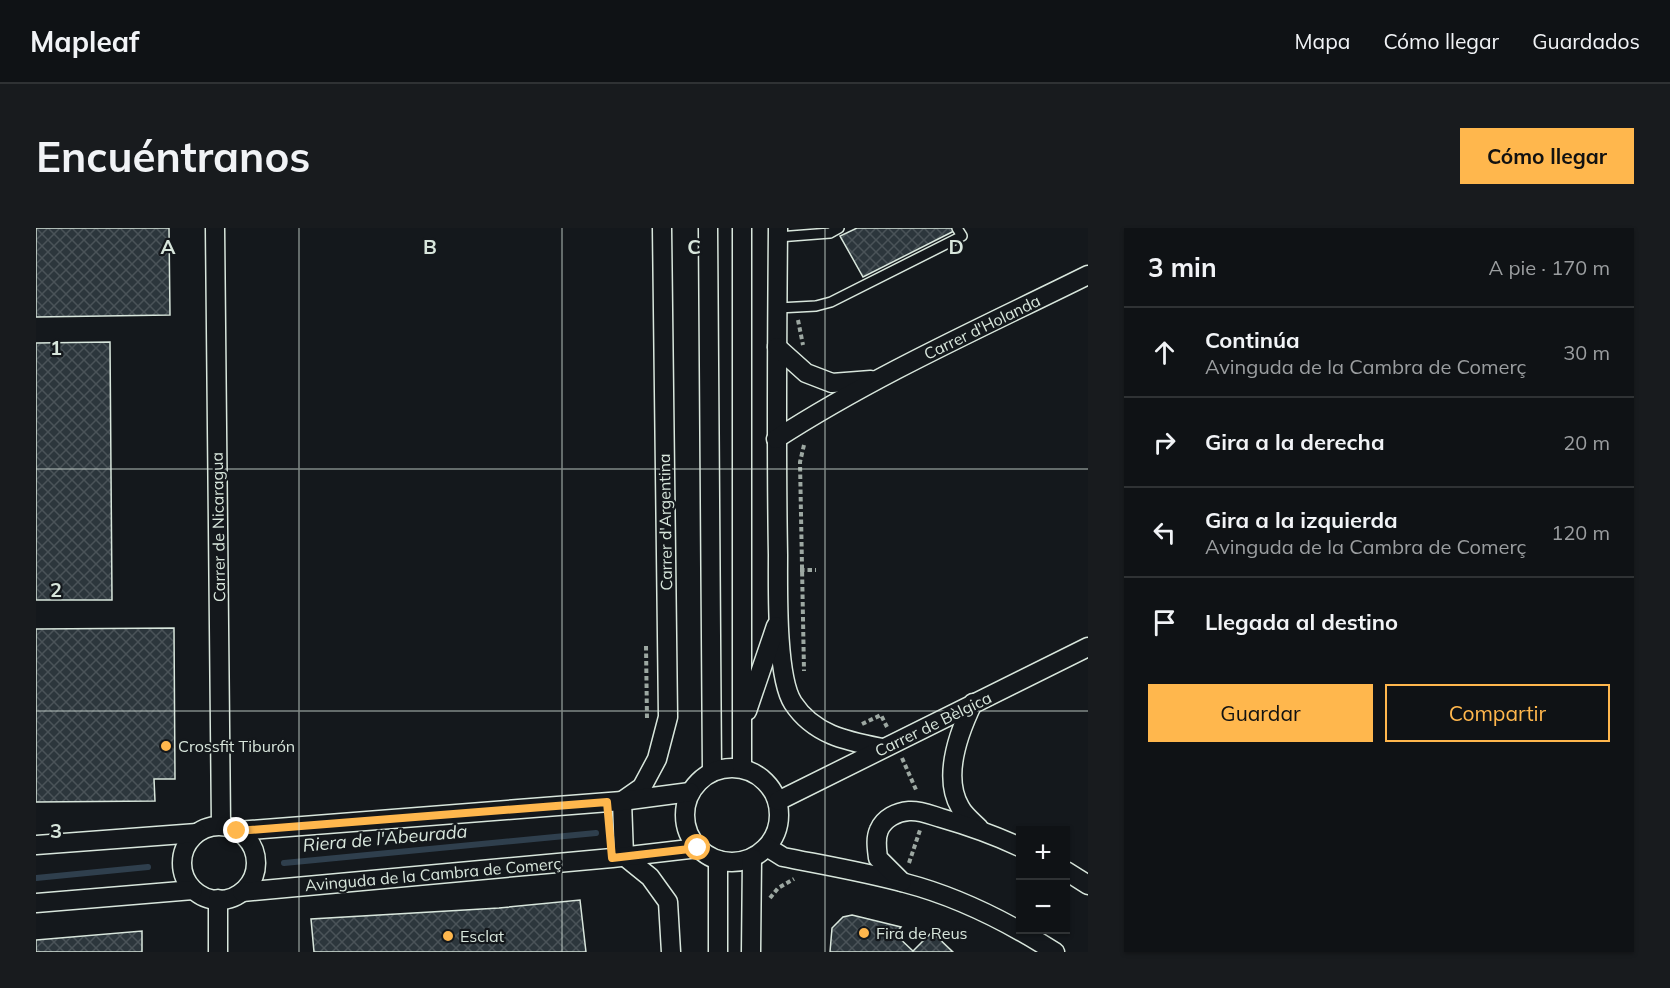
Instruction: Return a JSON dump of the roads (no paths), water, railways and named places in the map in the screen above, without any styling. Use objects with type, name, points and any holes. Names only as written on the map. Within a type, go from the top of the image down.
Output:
[{"type":"street","name":"Carrer de Nicaragua","points":[[215,228],[229,828]]},
{"type":"street","name":"Carrer d'Argentina","points":[[622,801],[642,788],[657,759],[668,717],[662,228]]},
{"type":"street","points":[[708,228],[712,772]]},
{"type":"street","points":[[742,228],[742,768]]},
{"type":"street","points":[[778,232],[776,439],[778,618],[784,677],[791,701],[819,730],[839,739],[882,748]]},
{"type":"street","name":"Carrer d'Holanda","points":[[776,439],[817,412],[876,380],[1088,275]]},
{"type":"street","name":"Carrer d'Holanda","points":[[777,347],[806,373],[832,383],[876,380]]},
{"type":"street","points":[[742,727],[778,618]]},
{"type":"street","name":"Carrer de Bèlgica","points":[[778,801],[1088,647]]},
{"type":"street","points":[[973,703],[956,748],[952,772],[954,790],[960,808],[980,829]]},
{"type":"street","points":[[726,768],[742,768],[754,772],[773,790],[780,814],[777,832],[767,847],[752,858],[735,862],[718,860],[698,848],[687,831],[685,811],[690,792],[696,784],[712,772],[726,768]]},
{"type":"street","points":[[229,828],[249,841],[255,852],[254,874],[242,892],[231,898],[208,898],[193,890],[186,879],[182,859],[188,842],[197,833],[209,827],[229,828],[622,801],[690,792]]},
{"type":"street","points":[[622,801],[624,856],[650,877],[668,902],[671,952]]},
{"type":"street","points":[[903,882],[878,858],[878,831],[885,821],[894,815],[910,811],[925,813],[980,829],[1016,845]]},
{"type":"street","points":[[36,845],[197,833]]},
{"type":"street","points":[[767,847],[783,857],[903,882],[984,911],[1055,952]]},
{"type":"street","name":"Avinguda de la Cambra de Comerç","points":[[242,892],[698,848]]},
{"type":"street","points":[[751,952],[752,858]]},
{"type":"street","points":[[718,860],[718,952]]},
{"type":"street","points":[[1070,873],[1088,885]]},
{"type":"street","points":[[36,903],[193,890]]},
{"type":"street","points":[[218,899],[218,952]]},
{"type":"lane","points":[[778,232],[830,232],[839,228]]},
{"type":"lane","points":[[778,308],[816,306],[831,302],[962,236],[957,228]]},
{"type":"waterway","name":"Riera de l'Abeurada","points":[[284,863],[596,833]]},
{"type":"waterway","name":"Riera de l'Abeurada","points":[[36,878],[148,867]]},
{"type":"place","name":"Crossfit Tiburón","points":[[166,746]]},
{"type":"place","name":"Fira de Reus","points":[[864,933]]},
{"type":"place","name":"Esclat","points":[[448,936]]}]
